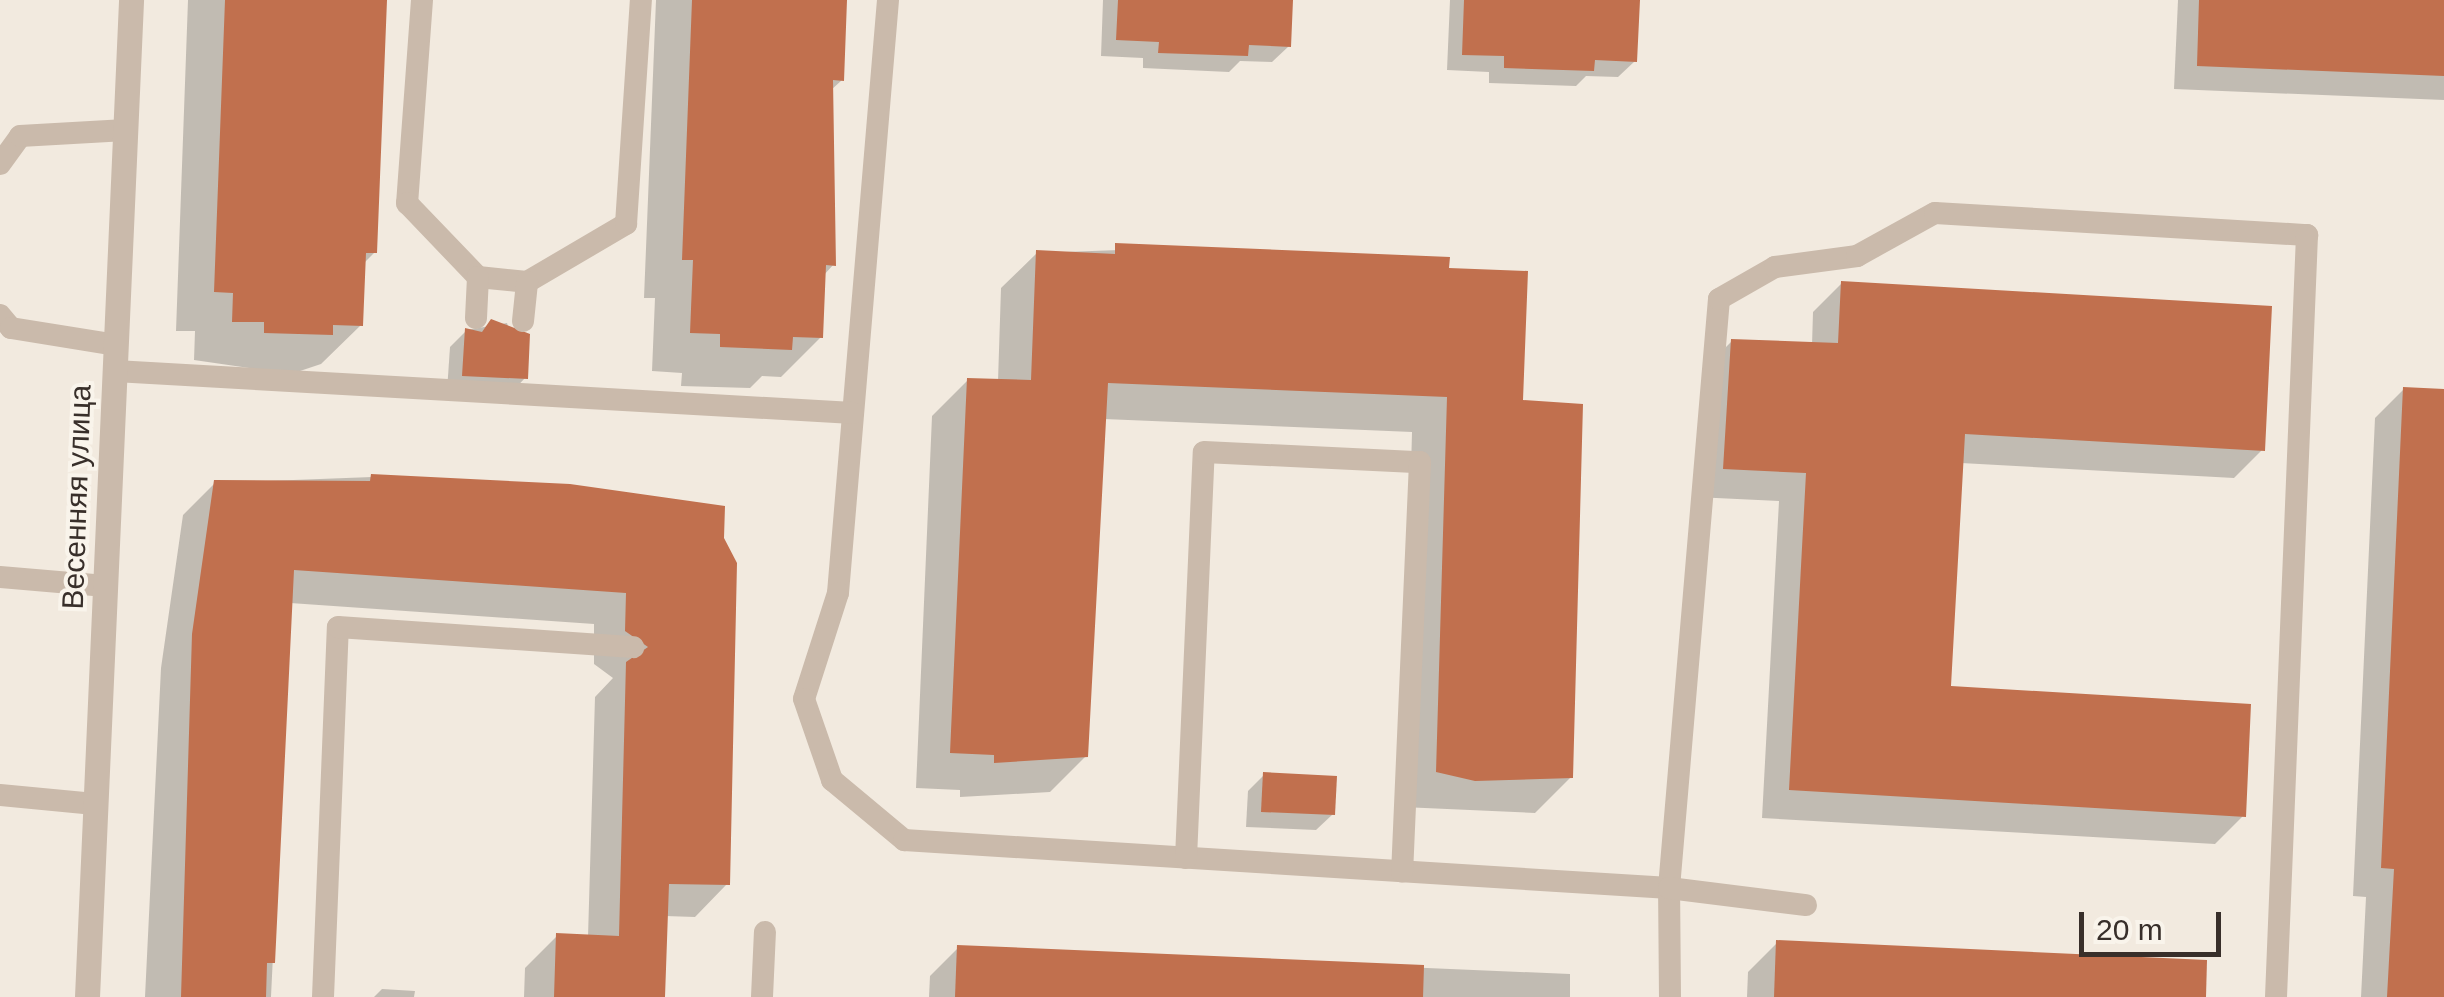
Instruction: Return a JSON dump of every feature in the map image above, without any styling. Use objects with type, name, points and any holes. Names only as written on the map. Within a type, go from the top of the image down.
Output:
[{"type":"street","name":"Весенняя улица","points":[[87,997],[132,0]]},
{"type":"lane","points":[[422,0],[408,203],[478,277],[527,282],[626,224],[641,0]]},
{"type":"lane","points":[[888,0],[838,593],[804,699],[832,780],[904,840],[1669,888],[1806,905]]},
{"type":"lane","points":[[0,164],[20,136],[126,130]]},
{"type":"lane","points":[[1670,997],[1669,888],[1719,299],[1775,267],[1857,256],[1935,214],[2307,236],[2276,997]]},
{"type":"lane","points":[[476,318],[478,277]]},
{"type":"lane","points":[[523,321],[527,282]]},
{"type":"lane","points":[[0,315],[12,328],[116,345]]},
{"type":"lane","points":[[114,371],[517,389],[854,412]]},
{"type":"lane","points":[[1186,858],[1204,452],[1420,462],[1402,872]]},
{"type":"lane","points":[[0,577],[106,586]]},
{"type":"lane","points":[[323,997],[338,627],[633,647]]},
{"type":"lane","points":[[0,795],[96,804]]},
{"type":"lane","points":[[762,997],[765,932]]},
{"type":"building","points":[[225,0],[387,0],[377,253],[366,253],[363,326],[333,325],[333,335],[264,333],[264,322],[232,322],[233,293],[214,292]]},
{"type":"building","points":[[692,0],[847,0],[844,81],[833,80],[836,266],[826,265],[823,338],[793,337],[792,350],[720,347],[720,334],[690,333],[693,260],[682,260]]},
{"type":"building","points":[[1118,0],[1293,0],[1291,47],[1249,45],[1248,56],[1158,53],[1159,42],[1116,40]]},
{"type":"building","points":[[1464,0],[1640,0],[1637,62],[1595,60],[1594,71],[1504,68],[1504,56],[1462,55]]},
{"type":"building","points":[[2199,0],[2444,0],[2444,76],[2197,66]]},
{"type":"building","points":[[1115,243],[1450,257],[1449,268],[1528,271],[1523,400],[1583,404],[1573,778],[1475,781],[1436,772],[1447,397],[1108,383],[1088,757],[994,763],[994,755],[950,753],[967,378],[1031,380],[1036,250],[1115,254]]},
{"type":"building","points":[[1841,281],[2272,306],[2265,451],[1965,434],[1951,686],[2251,704],[2246,817],[1789,790],[1806,473],[1723,469],[1731,339],[1838,343]]},
{"type":"building","points":[[491,319],[530,334],[528,379],[462,376],[465,328],[482,332]]},
{"type":"building","points":[[2403,387],[2444,389],[2444,997],[2387,997],[2394,869],[2381,868]]},
{"type":"building","points":[[371,474],[570,484],[725,506],[724,538],[737,563],[730,885],[669,884],[665,997],[554,997],[556,933],[619,936],[626,662],[648,647],[625,631],[626,593],[294,570],[275,963],[267,963],[266,997],[181,997],[192,634],[214,480],[370,481]]},
{"type":"building","points":[[1263,772],[1337,776],[1335,815],[1261,812]]},
{"type":"building","points":[[1776,940],[2207,960],[2206,997],[1774,997]]},
{"type":"building","points":[[957,945],[1424,965],[1423,997],[955,997]]}]
